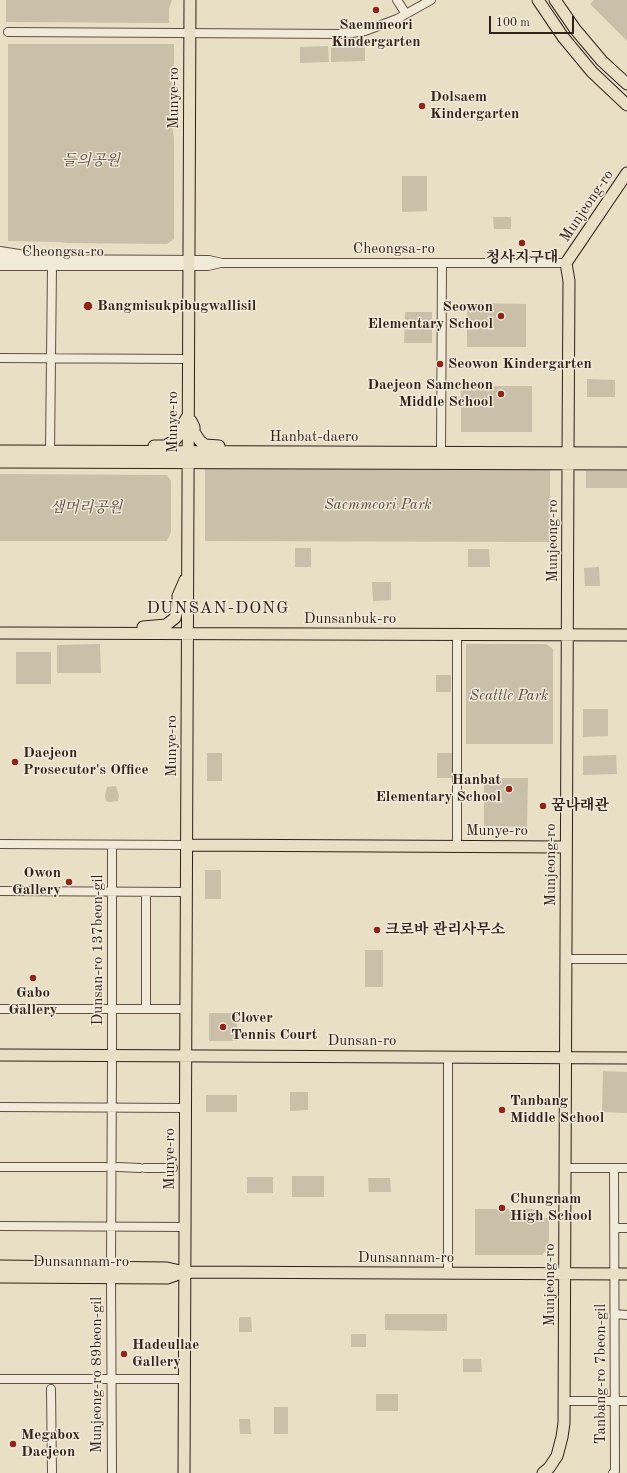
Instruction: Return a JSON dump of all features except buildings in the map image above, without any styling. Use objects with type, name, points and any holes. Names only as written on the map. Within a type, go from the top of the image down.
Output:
[{"type":"main road","name":"Munye-ro","points":[[184,1473],[190,0]]},
{"type":"main road","points":[[538,0],[563,37],[588,66],[627,105]]},
{"type":"main road","points":[[555,0],[575,29],[602,62],[627,84]]},
{"type":"main road","name":"Munjeong-ro","points":[[543,1473],[553,1462],[559,1451],[564,1430],[569,281],[566,263],[627,173]]},
{"type":"main road","points":[[148,452],[154,446],[165,446],[174,442],[180,434],[181,427],[188,415]]},
{"type":"main road","points":[[188,415],[194,426],[194,432],[200,441],[205,445],[220,446],[227,452]]},
{"type":"main road","name":"Hanbat-daero","points":[[0,451],[148,452],[188,457],[227,452],[441,453],[568,458],[627,464]]},
{"type":"main road","name":"Hanbat-daero","points":[[0,462],[188,457],[568,458],[627,453]]},
{"type":"main road","points":[[134,634],[145,626],[161,626],[172,622],[177,613],[178,596],[187,576]]},
{"type":"main road","name":"Dunsanbuk-ro","points":[[0,633],[627,635]]},
{"type":"main road","name":"Munye-ro","points":[[187,845],[566,847]]},
{"type":"main road","name":"Dunsan-ro","points":[[0,1055],[112,1059]]},
{"type":"main road","name":"Dunsan-ro","points":[[0,1062],[112,1059],[566,1060],[627,1058]]},
{"type":"main road","name":"Dunsan-ro","points":[[566,1060],[627,1064]]},
{"type":"main road","name":"Dunsannam-ro","points":[[0,1266],[111,1272]]},
{"type":"main road","name":"Dunsannam-ro","points":[[0,1277],[167,1268],[185,1272],[627,1274]]},
{"type":"street","points":[[397,0],[406,14]]},
{"type":"street","points":[[8,32],[345,34],[382,25],[431,0]]},
{"type":"street","points":[[0,251],[42,262]]},
{"type":"street","name":"Cheongsa-ro","points":[[0,258],[42,262],[188,263],[208,266],[222,263],[566,263]]},
{"type":"street","points":[[0,270],[42,262]]},
{"type":"street","name":"Cheongsa-ro","points":[[0,266],[42,262],[52,266],[188,263]]},
{"type":"street","points":[[441,453],[442,263]]},
{"type":"street","points":[[50,451],[52,266]]},
{"type":"street","points":[[0,358],[188,359]]},
{"type":"street","points":[[456,846],[457,635]]},
{"type":"street","points":[[0,844],[187,845]]},
{"type":"street","name":"Dunsan-ro 137beon-gil","points":[[112,844],[112,1108]]},
{"type":"street","points":[[0,891],[186,892]]},
{"type":"street","points":[[146,892],[146,1009]]},
{"type":"street","points":[[566,959],[627,960]]},
{"type":"street","points":[[0,1009],[186,1009]]},
{"type":"street","points":[[448,1060],[448,1273]]},
{"type":"street","points":[[0,1107],[185,1108]]},
{"type":"street","name":"Munjeong-ro 89beon-gil","points":[[112,1108],[112,1473]]},
{"type":"street","points":[[0,1167],[105,1167]]},
{"type":"street","points":[[118,1168],[173,1168]]},
{"type":"street","points":[[566,1168],[627,1168]]},
{"type":"street","name":"Tanbang-ro 7beon-gil","points":[[614,1168],[615,1472]]},
{"type":"street","points":[[0,1226],[185,1227]]},
{"type":"street","points":[[615,1228],[627,1228]]},
{"type":"street","points":[[615,1314],[627,1315]]},
{"type":"street","points":[[0,1379],[184,1379]]},
{"type":"street","points":[[51,1388],[52,1473]]},
{"type":"street","points":[[564,1402],[627,1401]]},
{"type":"green space","points":[[6,0],[172,0],[169,9],[169,23],[6,22]]},
{"type":"green space","points":[[594,0],[627,0],[627,41],[590,4]]},
{"type":"green space","name":"들의공원","points":[[8,44],[174,44],[172,127],[174,138],[174,239],[167,244],[8,241]]},
{"type":"green space","points":[[328,46],[329,62],[300,63],[300,47]]},
{"type":"green space","points":[[331,46],[365,46],[365,61],[331,62]]},
{"type":"green space","points":[[402,176],[427,176],[427,211],[402,212]]},
{"type":"green space","points":[[493,217],[511,217],[511,229],[494,229]]},
{"type":"green space","points":[[467,303],[526,304],[526,347],[467,347]]},
{"type":"green space","points":[[405,312],[432,312],[432,343],[404,343]]},
{"type":"green space","points":[[587,379],[615,380],[615,397],[587,397]]},
{"type":"green space","points":[[461,386],[532,386],[532,432],[461,432]]},
{"type":"green space","name":"Saemmeori Park","points":[[205,467],[550,468],[550,542],[205,541]]},
{"type":"green space","points":[[586,471],[627,471],[627,488],[586,488]]},
{"type":"green space","name":"샘머리공원","points":[[0,474],[167,475],[171,481],[171,532],[167,541],[0,541]]},
{"type":"green space","points":[[295,548],[311,548],[311,567],[295,567]]},
{"type":"green space","points":[[468,549],[489,549],[490,567],[468,567]]},
{"type":"green space","points":[[599,567],[600,586],[585,586],[584,568]]},
{"type":"green space","points":[[372,582],[391,582],[391,600],[373,601]]},
{"type":"green space","points":[[100,644],[101,673],[57,673],[57,645]]},
{"type":"green space","name":"Seattle Park","points":[[466,644],[546,644],[553,649],[553,744],[466,744]]},
{"type":"green space","points":[[16,652],[51,652],[51,684],[16,684]]},
{"type":"green space","points":[[436,675],[451,675],[451,692],[436,692]]},
{"type":"green space","points":[[583,709],[608,709],[608,736],[583,737]]},
{"type":"green space","points":[[207,753],[222,753],[222,781],[207,781]]},
{"type":"green space","points":[[437,753],[452,753],[452,778],[437,778]]},
{"type":"green space","points":[[616,755],[617,774],[583,775],[583,756]]},
{"type":"green space","points":[[484,778],[528,778],[527,827],[484,826]]},
{"type":"green space","points":[[116,786],[119,796],[118,801],[106,801],[105,796],[107,787]]},
{"type":"green space","points":[[205,870],[221,870],[221,899],[205,899]]},
{"type":"green space","points":[[365,950],[383,950],[383,987],[365,987]]},
{"type":"green space","name":"Clover Tennis Court","points":[[209,1013],[237,1013],[237,1041],[209,1041]]},
{"type":"green space","points":[[603,1071],[627,1072],[627,1113],[602,1112]]},
{"type":"green space","points":[[290,1092],[308,1092],[308,1110],[290,1111]]},
{"type":"green space","points":[[206,1095],[237,1095],[237,1112],[206,1112]]},
{"type":"green space","points":[[292,1176],[324,1176],[324,1197],[292,1197]]},
{"type":"green space","points":[[247,1177],[273,1177],[273,1193],[247,1193]]},
{"type":"green space","points":[[368,1178],[390,1178],[391,1192],[369,1192]]},
{"type":"green space","points":[[475,1209],[538,1209],[538,1218],[549,1218],[549,1247],[542,1255],[475,1255]]},
{"type":"green space","points":[[385,1314],[447,1314],[447,1331],[385,1330]]},
{"type":"green space","points":[[251,1317],[252,1332],[239,1332],[239,1318]]},
{"type":"green space","points":[[351,1334],[366,1334],[366,1347],[351,1347]]},
{"type":"green space","points":[[463,1359],[481,1359],[482,1372],[463,1372]]},
{"type":"green space","points":[[376,1394],[398,1394],[398,1411],[376,1411]]},
{"type":"green space","points":[[274,1407],[288,1407],[288,1434],[274,1434]]},
{"type":"green space","points":[[239,1419],[250,1419],[251,1434],[240,1434]]},
{"type":"place","name":"Saemmeori Kindergarten","points":[[376,10]]},
{"type":"place","name":"Dolsaem Kindergarten","points":[[422,106]]},
{"type":"place","name":"청사지구대","points":[[522,243]]},
{"type":"place","name":"Bangmisukpibugwallisil","points":[[88,306]]},
{"type":"place","name":"Seowon Elementary School","points":[[501,316]]},
{"type":"place","name":"Seowon Kindergarten","points":[[440,364]]},
{"type":"place","name":"Daejeon Samcheon Middle School","points":[[501,394]]},
{"type":"place","name":"Daejeon Prosecutor's Office","points":[[15,762]]},
{"type":"place","name":"Hanbat Elementary School","points":[[509,789]]},
{"type":"place","name":"꿈나래관","points":[[543,806]]},
{"type":"place","name":"Owon Gallery","points":[[69,882]]},
{"type":"place","name":"크로바 관리사무소","points":[[377,930]]},
{"type":"place","name":"Gabo Gallery","points":[[33,978]]},
{"type":"place","name":"Clover Tennis Court","points":[[223,1027]]},
{"type":"place","name":"Tanbang Middle School","points":[[502,1110]]},
{"type":"place","name":"Chungnam High School","points":[[502,1208]]},
{"type":"place","name":"Hadeullae Gallery","points":[[124,1354]]},
{"type":"place","name":"Megabox Daejeon","points":[[13,1444]]},
{"type":"district","name":"DUNSAN-DONG","points":[[218,609]]}]
